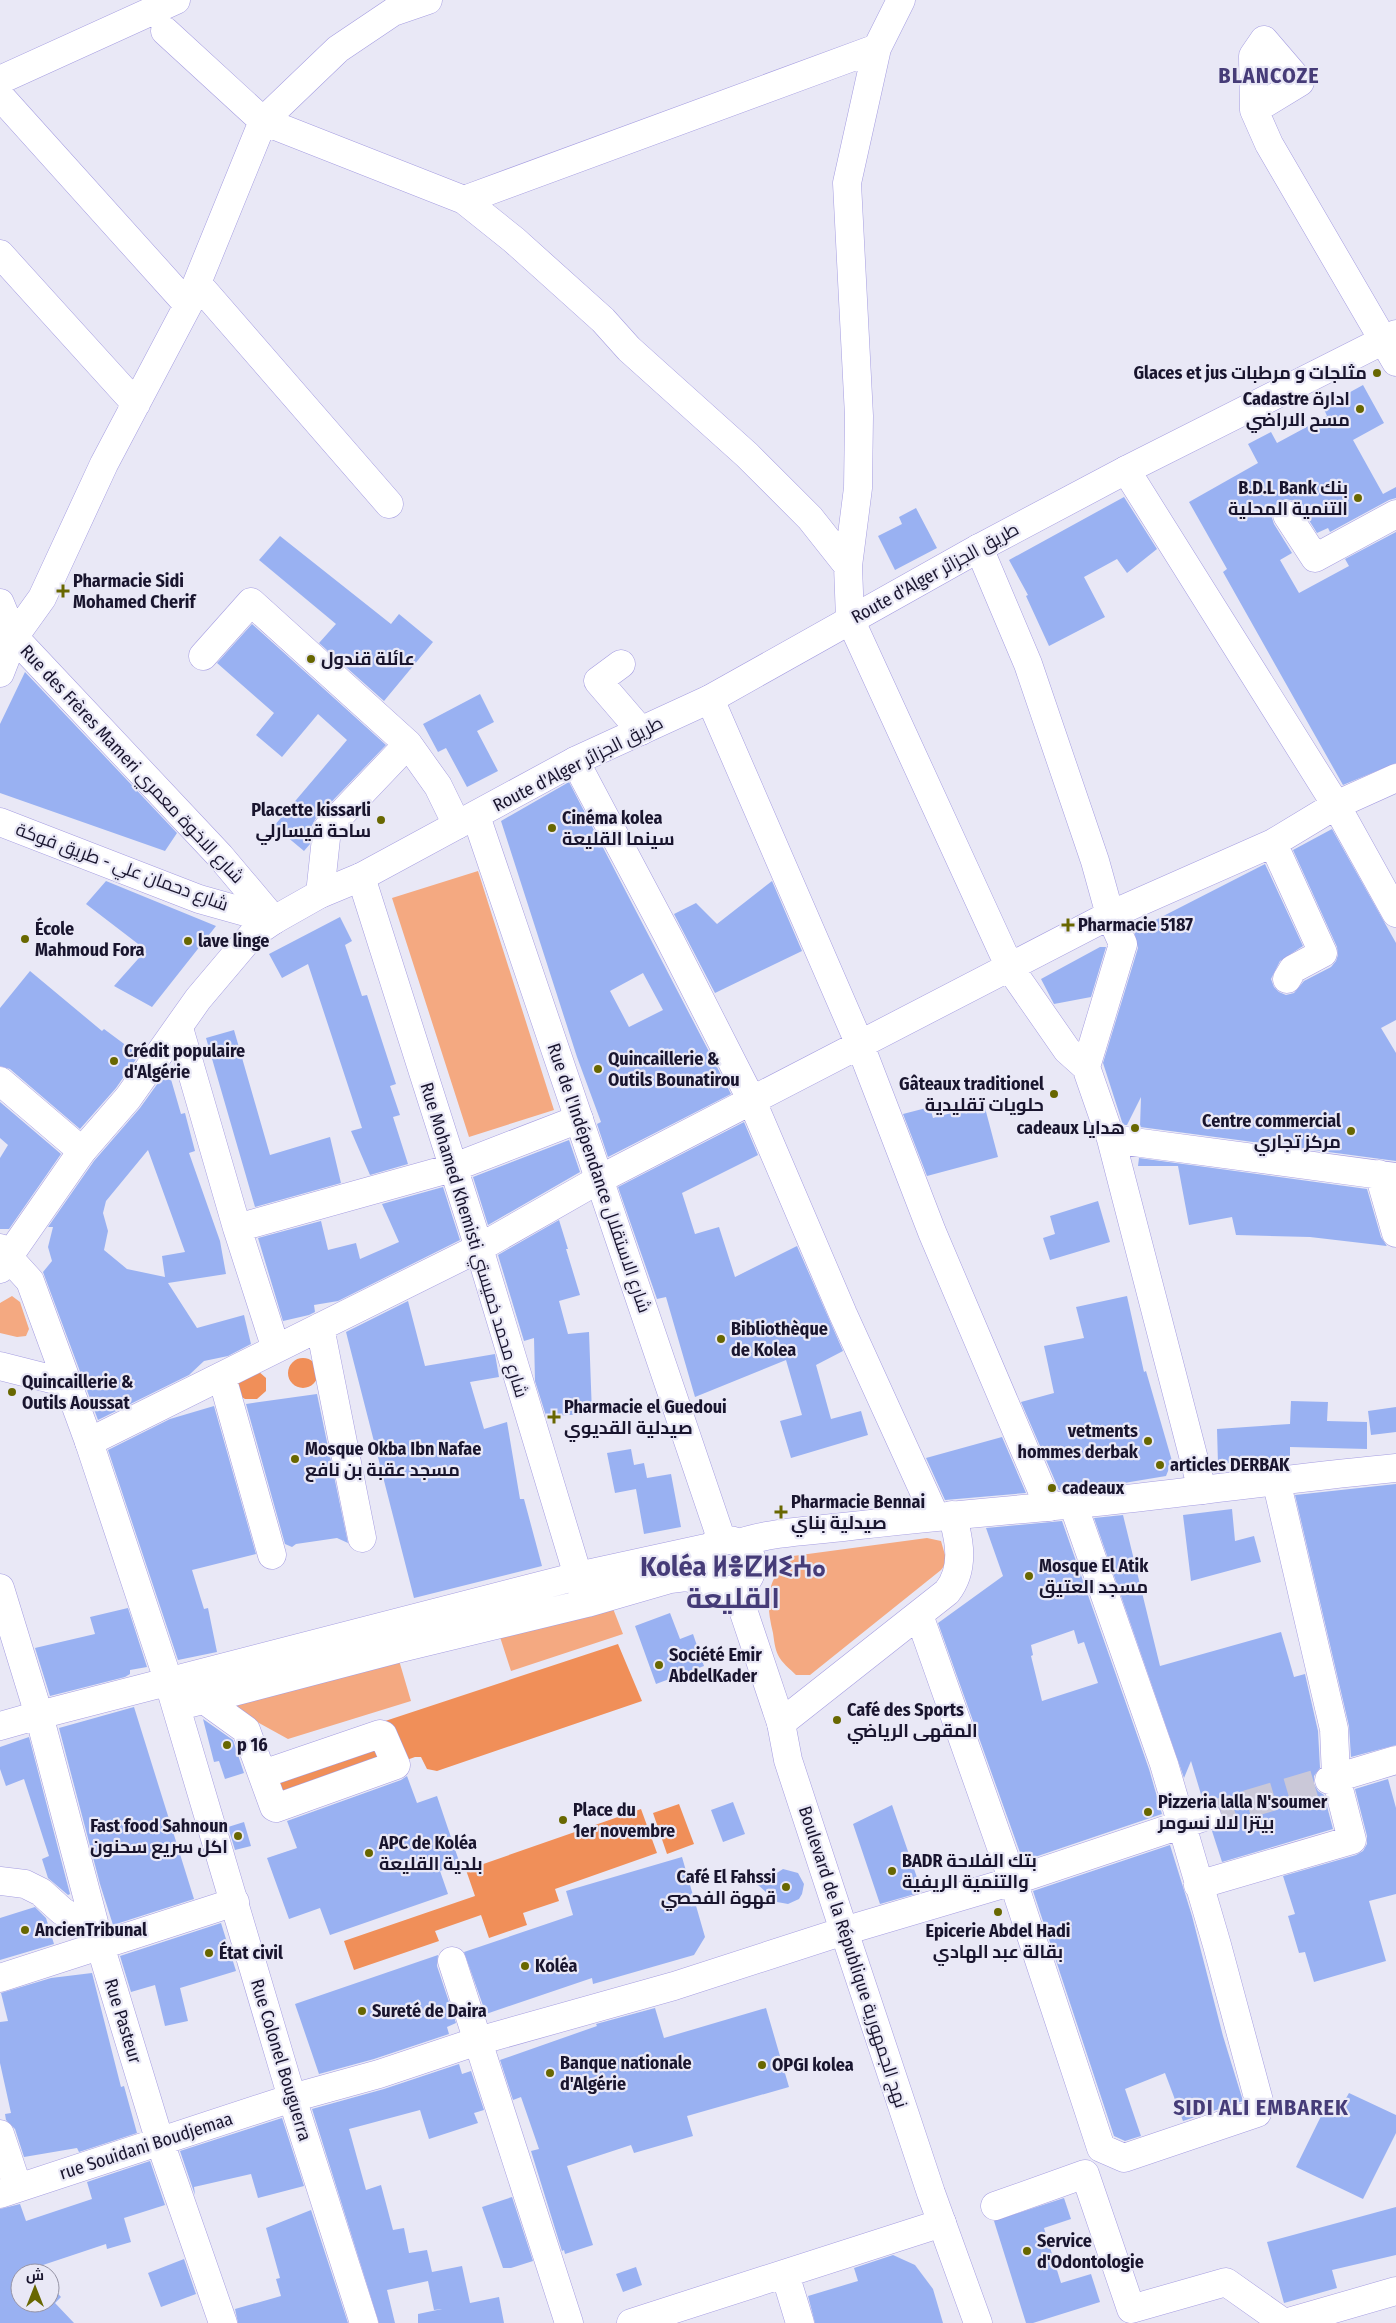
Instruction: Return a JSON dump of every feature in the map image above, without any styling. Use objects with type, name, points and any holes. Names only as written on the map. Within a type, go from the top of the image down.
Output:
[{"type":"street","points":[[0,80],[155,14],[176,0]]},
{"type":"street","points":[[0,673],[14,637],[42,598],[104,464],[192,294],[263,121],[338,49],[393,12],[428,0]]},
{"type":"street","points":[[901,0],[877,48],[847,183],[859,416],[858,488],[848,566],[850,619],[1010,968],[1067,1050],[1086,1067],[1112,1139],[1202,1490]]},
{"type":"street","points":[[155,14],[263,121],[464,200],[514,240],[604,320],[629,349],[658,377],[747,455],[810,518],[848,566]]},
{"type":"street","points":[[464,200],[877,48]]},
{"type":"street","points":[[0,96],[192,294],[389,504]]},
{"type":"street","points":[[1254,110],[1269,144],[1392,345]]},
{"type":"street","points":[[0,254],[136,404]]},
{"type":"street","name":"Route d'Alger طريق الجزائر","points":[[3,1258],[82,1151],[128,1098],[198,999],[252,935],[274,920],[320,894],[361,877],[576,761],[710,699],[850,619],[1126,470],[1392,345]]},
{"type":"street","points":[[1126,470],[1336,805],[1396,913]]},
{"type":"street","points":[[1287,515],[1315,558],[1396,514]]},
{"type":"street","points":[[979,548],[1028,664],[1095,860],[1110,915],[1123,944],[1086,1067]]},
{"type":"street","name":"Rue de l'Indépendance شارع الاستقلال","points":[[203,656],[251,602],[408,744],[438,786],[467,820],[579,1119],[724,1543]]},
{"type":"street","name":"Rue des Frères Mameri شارع الاخوة معمري","points":[[0,603],[14,637],[220,856],[274,920]]},
{"type":"street","points":[[622,664],[598,681],[642,730]]},
{"type":"street","points":[[710,699],[860,1045],[932,1232],[1061,1505],[1164,1764],[1194,1820],[1198,1885],[1217,1944],[1259,2101],[1257,2112],[1124,2158],[1101,2148],[1013,1881],[919,1615]]},
{"type":"street","points":[[320,894],[327,829],[408,744]]},
{"type":"street","points":[[576,761],[752,1101],[843,1314],[943,1516],[958,1534],[960,1568],[955,1582],[947,1592],[781,1724]]},
{"type":"street","points":[[89,1442],[479,1248],[600,1179],[1110,915],[1273,843],[1336,805],[1396,778]]},
{"type":"street","name":"شارع دحمان علي - طريق فوكة","points":[[0,822],[198,899],[274,920]]},
{"type":"street","points":[[1273,843],[1323,953],[1293,969],[1287,979]]},
{"type":"street","name":"Rue Mohamed Khemisti شارع محمد خميستي","points":[[361,877],[479,1248],[587,1604]]},
{"type":"street","points":[[179,1028],[237,1228],[276,1349]]},
{"type":"street","points":[[0,1082],[82,1151]]},
{"type":"street","points":[[237,1228],[452,1168],[579,1119]]},
{"type":"street","points":[[1112,1139],[1388,1175],[1396,1233]]},
{"type":"street","name":"Rue Colonel Bouguerra","points":[[3,1258],[30,1281],[89,1442],[168,1680],[292,2098],[364,2323]]},
{"type":"street","points":[[320,1327],[362,1538]]},
{"type":"street","points":[[0,1366],[68,1383]]},
{"type":"street","points":[[222,1377],[272,1556]]},
{"type":"street","points":[[0,1726],[168,1680],[578,1576],[724,1543],[784,1534],[943,1516],[1396,1468]]},
{"type":"street","points":[[1198,1885],[1352,1840],[1332,1778],[1334,1729],[1276,1480]]},
{"type":"street","points":[[176,1706],[587,1604],[681,1577],[708,1582],[718,1589],[736,1589],[749,1578],[753,1567],[747,1550],[724,1543],[704,1556],[702,1567],[708,1582]]},
{"type":"street","name":"Rue Pasteur","points":[[0,1588],[39,1715],[98,1939],[160,2142],[223,2323]]},
{"type":"street","name":"Boulevard de la République نهج الجمهورية","points":[[736,1589],[781,1724],[788,1760],[844,1931],[942,2224],[978,2323]]},
{"type":"street","points":[[203,1699],[246,1730],[263,1774]]},
{"type":"street","points":[[1332,1778],[1396,1760]]},
{"type":"street","name":"rue Souidani Boudjemaa","points":[[9,2191],[292,2098],[379,2074],[478,2041],[674,1986],[844,1931],[1013,1881],[1194,1820]]},
{"type":"street","points":[[0,1881],[25,1884],[41,1892],[98,1939]]},
{"type":"street","points":[[0,1978],[98,1939],[235,1902]]},
{"type":"street","points":[[452,1962],[569,2323]]},
{"type":"street","points":[[0,2134],[9,2191]]},
{"type":"street","points":[[995,2206],[1086,2174],[1131,2309],[1226,2282],[1285,2323],[1396,2291]]},
{"type":"street","points":[[631,2323],[942,2224]]},
{"type":"street","points":[[785,2274],[800,2323]]},
{"type":"shaded area","points":[[478,871],[554,1110],[469,1137],[392,898]]},
{"type":"shaded area","points":[[12,1296],[20,1302],[29,1329],[26,1336],[17,1337],[0,1333],[0,1303]]},
{"type":"shaded area","points":[[303,1358],[314,1362],[318,1373],[314,1384],[303,1388],[292,1384],[288,1373],[292,1362]]},
{"type":"shaded area","points":[[257,1370],[266,1378],[266,1391],[257,1399],[245,1399],[240,1396],[237,1378]]},
{"type":"shaded area","points":[[927,1538],[941,1541],[947,1562],[941,1570],[810,1675],[796,1675],[783,1663],[775,1647],[770,1621],[769,1600],[770,1591],[777,1573],[793,1556]]},
{"type":"shaded area","points":[[612,1606],[623,1634],[511,1671],[500,1637]]},
{"type":"shaded area","points":[[618,1644],[642,1701],[437,1771],[427,1769],[421,1757],[415,1757],[287,1803],[264,1761]]},
{"type":"shaded area","points":[[398,1657],[411,1701],[288,1739],[226,1705]]},
{"type":"shaded area","points":[[679,1804],[694,1844],[667,1854],[653,1813]]},
{"type":"shaded area","points":[[641,1809],[657,1853],[555,1889],[559,1901],[523,1913],[527,1925],[489,1938],[481,1915],[435,1931],[439,1941],[354,1970],[344,1941],[475,1896],[466,1870]]},
{"type":"building","points":[[1363,385],[1384,423],[1353,440],[1383,494],[1396,487],[1396,498],[1330,532],[1328,528],[1317,533],[1300,506],[1294,501],[1286,499],[1278,502],[1273,508],[1271,515],[1274,524],[1292,553],[1280,560],[1299,593],[1349,566],[1345,559],[1396,532],[1396,763],[1343,785],[1223,572],[1227,569],[1189,502],[1258,463],[1248,444],[1271,432],[1277,443],[1327,416],[1323,407]]},
{"type":"building","points":[[1124,497],[1157,549],[1127,573],[1117,559],[1084,577],[1105,617],[1049,646],[1026,596],[1028,595],[1009,560]]},
{"type":"building","points":[[916,508],[937,548],[895,570],[878,536],[902,524],[899,517]]},
{"type":"building","points":[[280,536],[391,624],[399,614],[433,642],[384,701],[319,643],[336,624],[259,560]]},
{"type":"building","points":[[252,624],[386,745],[316,818],[311,827],[310,844],[304,851],[274,826],[347,740],[318,714],[282,757],[256,735],[274,713],[217,663]]},
{"type":"building","points":[[25,672],[177,833],[165,851],[0,793],[0,724]]},
{"type":"building","points":[[480,694],[494,722],[477,731],[498,771],[467,787],[446,748],[438,752],[423,724]]},
{"type":"building","points":[[569,782],[731,1094],[608,1157],[597,1124],[601,1122],[577,1057],[501,821]],"holes":[[[643,973],[663,1010],[629,1027],[610,991]]]},
{"type":"building","points":[[1332,829],[1396,943],[1396,1020],[1381,1028],[1396,1053],[1396,1161],[1140,1127],[1141,1097],[1127,1125],[1123,1125],[1103,1063],[1138,948],[1134,931],[1265,864],[1303,946],[1280,961],[1271,979],[1274,987],[1279,992],[1286,995],[1294,993],[1304,981],[1331,967],[1338,955],[1337,947],[1293,850]]},
{"type":"building","points":[[106,881],[216,926],[152,1007],[114,986],[146,950],[86,904]]},
{"type":"building","points":[[772,881],[802,951],[715,993],[674,914],[696,903],[717,924]]},
{"type":"building","points":[[340,917],[352,941],[345,945],[362,996],[367,995],[396,1084],[390,1086],[400,1115],[393,1117],[408,1164],[370,1175],[351,1131],[362,1128],[308,964],[282,978],[269,954]]},
{"type":"building","points":[[1100,947],[1106,947],[1091,997],[1054,1004],[1041,979]]},
{"type":"building","points":[[30,971],[102,1031],[104,1029],[139,1055],[116,1088],[80,1129],[10,1069],[0,1066],[0,1008]]},
{"type":"building","points":[[234,1030],[270,1155],[330,1137],[341,1183],[255,1207],[206,1038]]},
{"type":"building","points":[[168,1069],[181,1114],[185,1113],[195,1151],[189,1153],[220,1241],[226,1274],[168,1283],[197,1328],[244,1315],[251,1344],[228,1356],[204,1361],[189,1375],[98,1420],[43,1272],[52,1261],[48,1247],[53,1227],[48,1227],[94,1161],[140,1108]],"holes":[[[148,1150],[185,1252],[162,1256],[165,1277],[127,1269],[104,1250],[108,1231],[103,1213],[106,1201]]]},
{"type":"building","points":[[0,1102],[61,1154],[9,1229],[0,1229],[0,1158],[8,1145],[0,1138]]},
{"type":"building","points":[[984,1104],[998,1157],[927,1176],[903,1114],[930,1107],[933,1118]]},
{"type":"building","points":[[744,1122],[758,1155],[682,1193],[695,1234],[719,1227],[735,1277],[797,1246],[843,1351],[816,1365],[831,1419],[861,1411],[868,1435],[791,1458],[780,1421],[802,1415],[786,1360],[695,1397],[666,1297],[657,1299],[618,1187]]},
{"type":"building","points":[[569,1140],[580,1172],[488,1225],[473,1177]]},
{"type":"building","points":[[1139,1158],[1367,1189],[1381,1237],[1387,1246],[1310,1237],[1236,1235],[1232,1217],[1189,1225],[1178,1166],[1138,1166]]},
{"type":"building","points":[[443,1187],[460,1240],[338,1301],[314,1305],[315,1312],[309,1315],[283,1321],[258,1238],[321,1221],[328,1250],[356,1243],[360,1259],[399,1242],[382,1204]]},
{"type":"building","points":[[1098,1201],[1110,1242],[1050,1260],[1043,1238],[1055,1234],[1050,1216]]},
{"type":"building","points":[[559,1220],[580,1295],[559,1301],[568,1334],[589,1332],[592,1414],[546,1416],[535,1381],[534,1338],[524,1341],[498,1255]]},
{"type":"building","points":[[1127,1296],[1144,1372],[1146,1371],[1172,1461],[1166,1476],[1118,1484],[1059,1490],[1021,1402],[1054,1393],[1044,1346],[1084,1338],[1076,1307]]},
{"type":"building","points":[[408,1301],[425,1366],[495,1354],[499,1377],[470,1382],[484,1429],[507,1422],[520,1499],[524,1499],[542,1566],[414,1598],[346,1332]]},
{"type":"building","points":[[317,1394],[348,1543],[337,1538],[296,1544],[292,1547],[285,1544],[246,1404]]},
{"type":"building","points":[[1291,1401],[1328,1402],[1327,1421],[1367,1422],[1367,1449],[1290,1447],[1290,1458],[1218,1464],[1217,1429],[1290,1424]]},
{"type":"building","points":[[214,1406],[256,1554],[192,1570],[204,1609],[208,1608],[217,1652],[178,1660],[108,1450],[170,1419]]},
{"type":"building","points":[[1396,1407],[1396,1432],[1371,1435],[1368,1411]]},
{"type":"building","points":[[1002,1437],[1026,1493],[945,1500],[926,1458]]},
{"type":"building","points":[[631,1449],[634,1465],[644,1463],[647,1478],[671,1474],[681,1527],[644,1534],[636,1489],[615,1493],[607,1453]]},
{"type":"building","points":[[1396,1484],[1396,1745],[1351,1757],[1349,1726],[1295,1495]]},
{"type":"building","points":[[1232,1509],[1235,1541],[1254,1536],[1261,1562],[1191,1581],[1183,1515]]},
{"type":"building","points":[[1123,1515],[1160,1666],[1281,1632],[1294,1677],[1305,1674],[1318,1731],[1320,1768],[1314,1776],[1314,1784],[1318,1791],[1324,1795],[1333,1829],[1222,1862],[1212,1831],[1218,1827],[1222,1820],[1222,1811],[1217,1804],[1211,1801],[1203,1801],[1191,1761],[1184,1778],[1094,1518]]},
{"type":"building","points":[[1062,1521],[1149,1769],[1162,1814],[1023,1861],[938,1623],[1003,1576],[986,1528]],"holes":[[[1074,1630],[1078,1644],[1084,1642],[1098,1683],[1042,1701],[1031,1656],[1033,1655],[1031,1645]]]},
{"type":"building","points":[[128,1608],[147,1667],[130,1670],[130,1674],[125,1677],[50,1696],[35,1648],[95,1634],[90,1617]]},
{"type":"building","points":[[670,1613],[680,1639],[693,1634],[704,1666],[656,1684],[635,1626]]},
{"type":"building","points":[[134,1707],[194,1899],[113,1925],[100,1884],[59,1728]]},
{"type":"building","points":[[203,1719],[233,1740],[244,1773],[225,1779],[219,1761],[214,1762]]},
{"type":"building","points":[[29,1737],[70,1894],[68,1895],[48,1878],[42,1859],[49,1856],[24,1779],[6,1786],[0,1769],[0,1747]]},
{"type":"building","name":"APC de Koléa بلدية القليعة","points":[[407,1776],[417,1803],[437,1796],[460,1864],[440,1871],[448,1894],[330,1935],[320,1908],[289,1919],[267,1858],[297,1848],[287,1821],[401,1780]]},
{"type":"building","points":[[1388,1779],[1396,1808],[1396,1894],[1369,1901],[1386,1961],[1314,1982],[1305,1952],[1299,1953],[1288,1916],[1295,1914],[1283,1876],[1356,1855],[1363,1851],[1367,1844],[1367,1836],[1355,1789]]},
{"type":"building","points":[[733,1802],[745,1834],[723,1842],[711,1810]]},
{"type":"building","points":[[892,1805],[922,1892],[880,1904],[853,1824]]},
{"type":"building","points":[[244,1822],[251,1846],[235,1850],[228,1827]]},
{"type":"building","points":[[1170,1845],[1192,1916],[1223,2036],[1243,2101],[1183,2121],[1165,2073],[1125,2089],[1141,2136],[1125,2141],[1114,2136],[1033,1891]]},
{"type":"building","points":[[682,1857],[705,1937],[694,1955],[593,1984],[592,1978],[486,2014],[464,1952],[573,1915],[566,1891]]},
{"type":"building","points":[[783,1869],[798,1873],[804,1884],[799,1899],[788,1904],[777,1902],[758,1885]]},
{"type":"building","name":"AncienTribunal","points":[[35,1907],[46,1918],[54,1944],[0,1960],[0,1918]]},
{"type":"building","points":[[221,1923],[236,1971],[180,1988],[188,2021],[165,2026],[155,1985],[131,1992],[120,1956]]},
{"type":"building","points":[[438,1955],[437,1966],[456,2023],[447,2027],[449,2034],[374,2059],[319,2074],[295,2004]]},
{"type":"building","points":[[92,1973],[121,2087],[124,2086],[137,2133],[79,2152],[77,2148],[24,2157],[15,2129],[6,2120],[5,2114],[11,2113],[0,2063],[0,2022],[8,2021],[1,1993],[51,1978]]},
{"type":"building","points":[[655,2008],[664,2038],[766,2008],[789,2087],[687,2116],[693,2136],[634,2153],[631,2145],[567,2166],[593,2245],[565,2254],[564,2250],[562,2251],[531,2151],[539,2149],[521,2097],[513,2100],[500,2060],[597,2026],[596,2024]]},
{"type":"building","points":[[459,2064],[462,2074],[471,2071],[484,2110],[474,2113],[478,2123],[429,2139],[420,2110],[349,2129],[366,2190],[381,2185],[393,2230],[404,2228],[409,2253],[427,2250],[432,2272],[462,2266],[470,2303],[499,2297],[504,2323],[418,2323],[418,2314],[442,2309],[434,2310],[428,2281],[387,2290],[395,2323],[379,2323],[312,2109],[384,2089]]},
{"type":"building","points":[[1349,2093],[1396,2115],[1396,2133],[1363,2199],[1296,2167],[1327,2104],[1334,2100],[1345,2100]]},
{"type":"building","points":[[282,2118],[304,2186],[258,2198],[251,2174],[194,2187],[195,2195],[180,2151]]},
{"type":"building","points":[[150,2161],[165,2205],[124,2218],[131,2242],[107,2249],[106,2244],[49,2263],[10,2263],[10,2313],[60,2313],[60,2308],[74,2323],[0,2323],[0,2209],[20,2204],[26,2221],[92,2199],[87,2182]]},
{"type":"building","points":[[512,2197],[533,2261],[511,2268],[503,2268],[482,2207]]},
{"type":"building","name":"Service d'Odontologie","points":[[1064,2198],[1071,2219],[1044,2228],[1061,2283],[1091,2274],[1100,2302],[1033,2323],[1026,2323],[994,2221]]},
{"type":"building","points":[[1396,2207],[1396,2255],[1332,2270],[1337,2288],[1284,2303],[1267,2242]]},
{"type":"building","points":[[311,2210],[348,2323],[238,2323],[235,2309],[281,2296],[276,2279],[280,2278],[266,2228]]},
{"type":"building","points":[[893,2255],[915,2265],[933,2289],[943,2323],[815,2323],[808,2296],[858,2281],[854,2268]]},
{"type":"building","points":[[184,2259],[196,2294],[161,2307],[148,2273]]},
{"type":"building","points":[[636,2267],[642,2285],[623,2292],[616,2274]]},
{"type":"tunnel","points":[[1207,1816],[1329,1780]]},
{"type":"place","name":"Glaces et jus مثلجات و مرطبات","points":[[1377,373]]},
{"type":"place","name":"Cadastre ادارة مسح الاراضي","points":[[1360,409]]},
{"type":"place","name":"B.D.L Bank بنك التنمية المحلية","points":[[1358,498]]},
{"type":"place","name":"Pharmacie Sidi Mohamed Cherif","points":[[63,591]]},
{"type":"place","name":"عائلة قندول","points":[[311,659]]},
{"type":"place","name":"Placette kissarli ساحة قيسارلي","points":[[381,820]]},
{"type":"place","name":"Cinéma kolea سينما القليعة","points":[[552,828]]},
{"type":"place","name":"Pharmacie 5187","points":[[1068,925]]},
{"type":"place","name":"École Mahmoud Fora","points":[[25,939]]},
{"type":"place","name":"lave linge","points":[[188,941]]},
{"type":"place","name":"Crédit populaire d'Algérie","points":[[114,1061]]},
{"type":"place","name":"Quincaillerie & Outils Bounatirou","points":[[598,1069]]},
{"type":"place","name":"Gâteaux traditionel حلويات تقليدية","points":[[1054,1094]]},
{"type":"place","name":"cadeaux هدايا","points":[[1135,1128]]},
{"type":"place","name":"Centre commercial مركز تجاري","points":[[1351,1131]]},
{"type":"place","name":"Bibliothèque de Kolea","points":[[721,1339]]},
{"type":"place","name":"Quincaillerie & Outils Aoussat","points":[[12,1392]]},
{"type":"place","name":"Pharmacie el Guedoui صيدلية القديوي","points":[[554,1417]]},
{"type":"place","name":"vetments hommes derbak","points":[[1148,1441]]},
{"type":"place","name":"Mosque Okba Ibn Nafae مسجد عقبة بن نافع","points":[[295,1459]]},
{"type":"place","name":"articles DERBAK","points":[[1160,1465]]},
{"type":"place","name":"cadeaux","points":[[1052,1488]]},
{"type":"place","name":"Pharmacie Bennai صيدلية بناي","points":[[781,1512]]},
{"type":"place","name":"Mosque El Atik مسجد العتيق","points":[[1029,1576]]},
{"type":"place","name":"Société Emir AbdelKader","points":[[659,1665]]},
{"type":"place","name":"Café des Sports المقهى الرياضي","points":[[837,1720]]},
{"type":"place","name":"p 16","points":[[227,1745]]},
{"type":"place","name":"Pizzeria lalla N'soumer بيتزا لالا نسومر","points":[[1148,1812]]},
{"type":"place","name":"Place du 1er novembre","points":[[563,1820]]},
{"type":"place","name":"Fast food Sahnoun اكل سريع سحنون","points":[[238,1836]]},
{"type":"place","name":"APC de Koléa بلدية القليعة","points":[[369,1853]]},
{"type":"place","name":"BADR بتك الفلاحة والتنمية الريفية","points":[[892,1871]]},
{"type":"place","name":"Café El Fahssi قهوة الفحصي","points":[[786,1887]]},
{"type":"place","name":"Epicerie Abdel Hadi بقالة عبد الهادي","points":[[998,1912]]},
{"type":"place","name":"AncienTribunal","points":[[25,1930]]},
{"type":"place","name":"État civil","points":[[209,1953]]},
{"type":"place","name":"Koléa","points":[[525,1966]]},
{"type":"place","name":"Sureté de Daira","points":[[362,2011]]},
{"type":"place","name":"OPGI kolea","points":[[762,2065]]},
{"type":"place","name":"Banque nationale d'Algérie","points":[[550,2073]]},
{"type":"place","name":"Service d'Odontologie","points":[[1027,2251]]},
{"type":"district","name":"BLANCOZE","points":[[1269,75]]},
{"type":"district","name":"Koléa ⵍⴻⵇⵍⵉⵄⴰ القليعة","points":[[733,1582]]},
{"type":"district","name":"SIDI ALI EMBAREK","points":[[1261,2107]]}]
